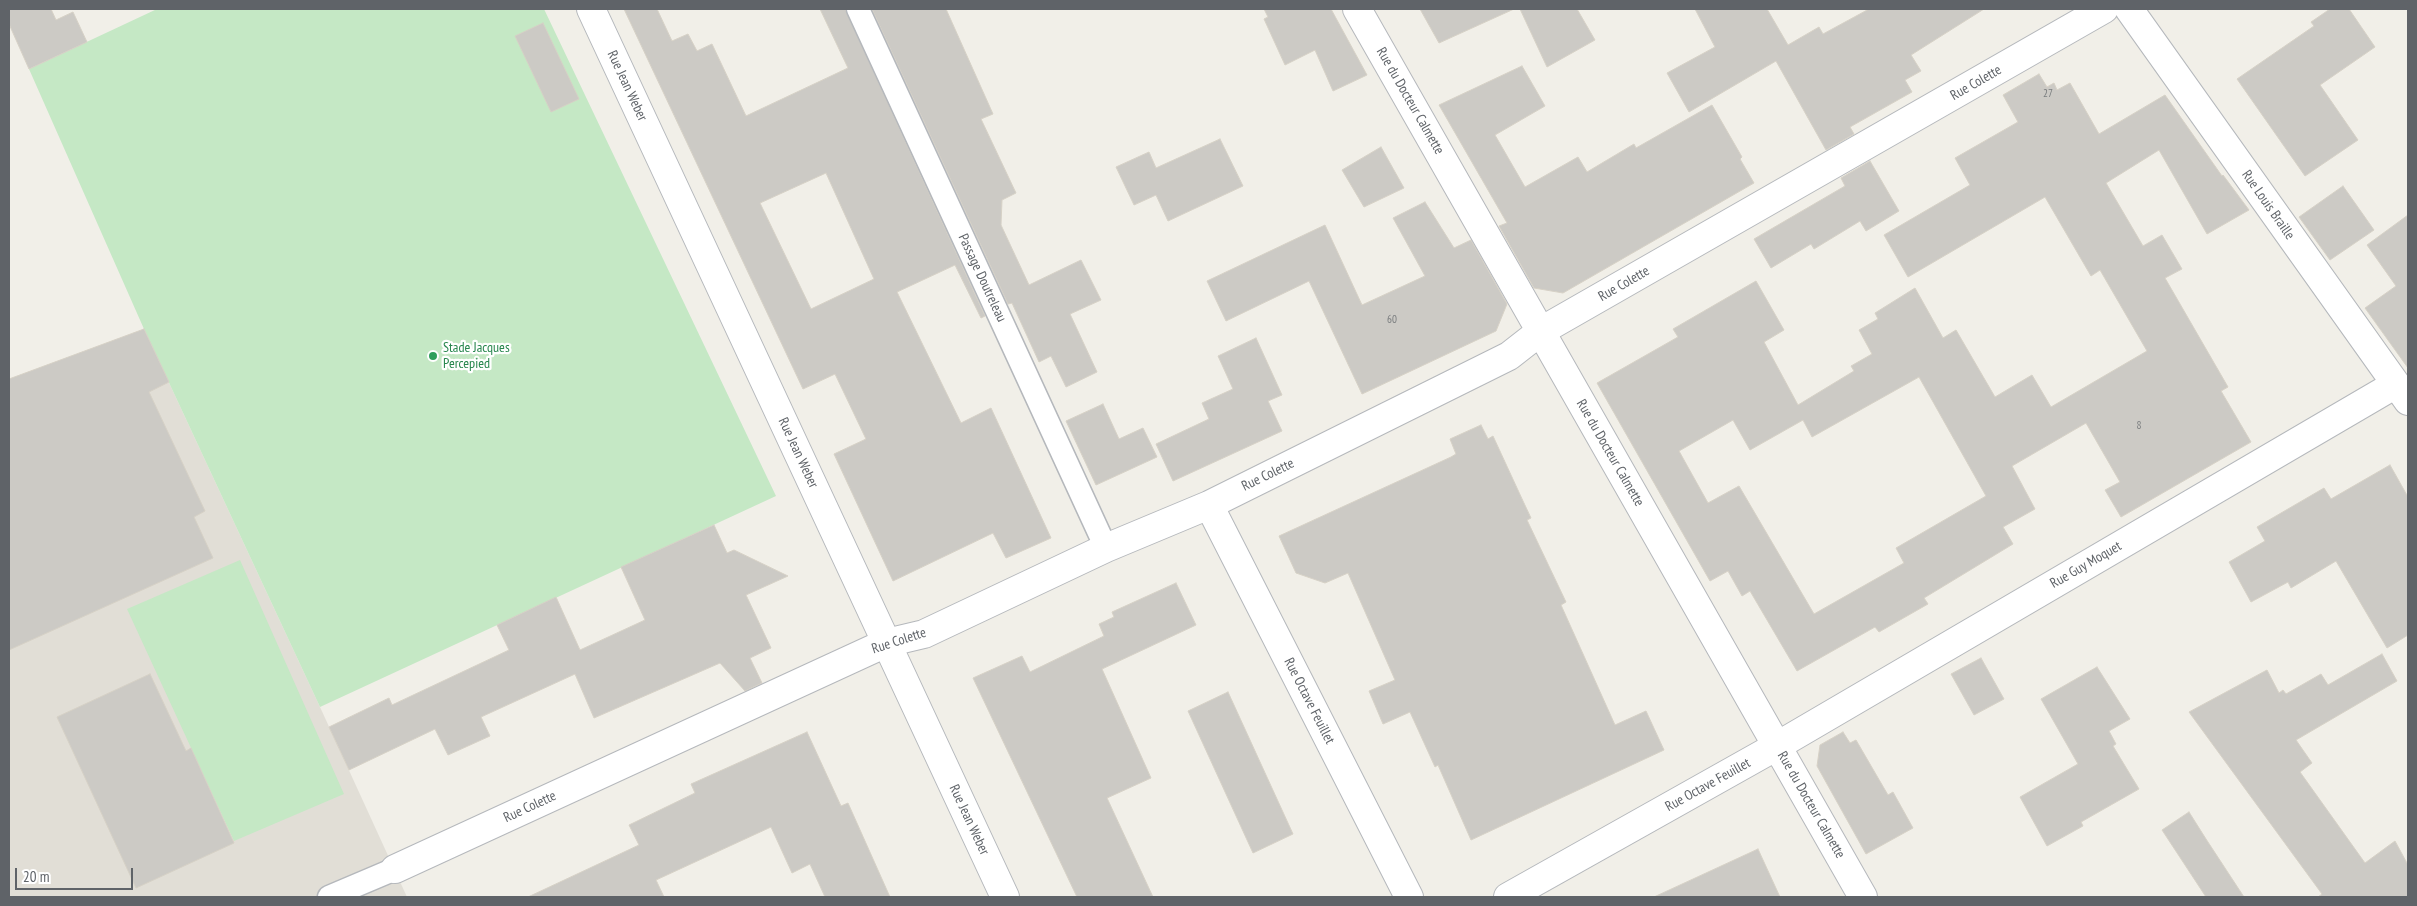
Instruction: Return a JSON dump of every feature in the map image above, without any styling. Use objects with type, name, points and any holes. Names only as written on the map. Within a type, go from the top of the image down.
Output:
[{"type":"street","name":"Rue Jean Weber","points":[[591,9],[1005,897]]},
{"type":"street","name":"Rue du Docteur Calmette","points":[[1357,9],[1863,897]]},
{"type":"street","name":"Rue Colette","points":[[395,869],[886,643],[924,634],[1106,548],[1209,504],[1509,356],[1541,331],[2104,9]]},
{"type":"street","name":"Rue Louis Braille","points":[[2128,9],[2402,392]]},
{"type":"street","name":"Rue Guy Moquet","points":[[1777,746],[2402,392]]},
{"type":"street","name":"Rue Octave Feuillet","points":[[1209,504],[1409,897]]},
{"type":"street","name":"Rue Octave Feuillet","points":[[1508,897],[1777,746]]},
{"type":"lane","name":"Passage Doutreleau","points":[[858,9],[1106,548]]},
{"type":"lane","points":[[329,897],[395,869]]},
{"type":"shaded area","points":[[144,329],[407,897],[9,897],[9,379]]},
{"type":"green space","name":"Stade Jacques Percepied","points":[[157,9],[544,9],[776,496],[320,707],[144,329],[29,69]]},
{"type":"green space","points":[[240,560],[344,794],[234,841],[127,609]]},
{"type":"building","points":[[9,9],[51,9],[56,20],[73,12],[87,42],[29,69],[9,24]]},
{"type":"building","points":[[624,9],[657,9],[672,41],[688,34],[697,51],[712,44],[746,116],[848,68],[820,9],[845,9],[985,316],[981,318],[955,265],[897,292],[961,423],[991,408],[1051,538],[1006,558],[993,533],[893,581],[834,454],[866,439],[835,374],[803,389]],"holes":[[[826,173],[874,279],[811,309],[760,203]]]},
{"type":"building","points":[[872,9],[946,9],[993,114],[981,119],[1016,193],[1002,200],[1001,225],[1029,285],[1081,260],[1101,300],[1070,314],[1097,372],[1066,387],[1051,356],[1039,362],[1012,303],[1008,304]]},
{"type":"building","points":[[1264,9],[1331,9],[1367,75],[1333,91],[1315,50],[1285,65],[1264,19],[1268,17]]},
{"type":"building","points":[[1420,9],[1514,9],[1439,43]]},
{"type":"building","points":[[1520,9],[1577,9],[1595,40],[1547,67]]},
{"type":"building","points":[[1695,9],[1767,9],[1788,45],[1819,27],[1823,34],[1869,9],[1984,9],[1911,55],[1921,71],[1905,80],[1912,92],[1850,127],[1854,134],[1826,150],[1776,61],[1689,112],[1667,73],[1715,47]]},
{"type":"building","points":[[2330,9],[2349,9],[2375,47],[2320,85],[2358,140],[2305,176],[2237,79],[2314,26],[2311,22]]},
{"type":"building","points":[[543,23],[579,99],[551,112],[515,36]]},
{"type":"building","points":[[1522,66],[1545,106],[1495,135],[1525,187],[1578,157],[1587,172],[1634,144],[1636,148],[1712,105],[1742,157],[1740,159],[1754,183],[1563,293],[1534,288],[1499,226],[1507,223],[1439,105]]},
{"type":"building","points":[[2039,74],[2047,87],[2054,83],[2057,90],[2070,83],[2099,134],[2165,95],[2222,176],[2249,210],[2207,234],[2159,150],[2106,183],[2143,246],[2162,235],[2182,269],[2165,278],[2228,387],[2221,391],[2251,442],[2121,517],[2105,490],[2120,482],[2086,423],[2012,466],[2035,509],[2003,527],[2013,544],[1924,598],[1928,604],[1879,632],[1875,627],[1797,671],[1750,591],[1742,596],[1728,571],[1710,581],[1597,383],[1678,337],[1673,329],[1756,281],[1784,330],[1764,342],[1798,405],[1854,371],[1851,366],[1872,354],[1859,330],[1878,319],[1875,313],[1915,288],[1943,338],[1956,330],[1995,397],[2032,375],[2051,407],[2147,351],[2100,270],[2091,276],[2045,197],[1908,277],[1884,235],[1970,185],[1955,158],[2018,122],[2003,95]],"holes":[[[1919,377],[1986,496],[1896,548],[1904,563],[1814,614],[1739,486],[1708,503],[1679,451],[1733,420],[1750,450],[1803,420],[1812,437]]]},
{"type":"building","points":[[1220,139],[1243,186],[1168,221],[1156,195],[1134,205],[1116,167],[1149,152],[1156,168]]},
{"type":"building","points":[[1381,147],[1404,188],[1364,207],[1342,170]]},
{"type":"building","points":[[1870,161],[1899,211],[1866,231],[1860,221],[1814,249],[1811,244],[1771,268],[1754,239],[1845,186],[1841,178]]},
{"type":"building","points":[[2343,186],[2374,230],[2330,260],[2299,217]]},
{"type":"building","points":[[1425,202],[1454,248],[1471,240],[1507,304],[1496,331],[1362,394],[1309,281],[1226,321],[1207,281],[1325,225],[1362,305],[1425,276],[1393,218]]},
{"type":"building","points":[[2408,215],[2408,368],[2365,308],[2396,286],[2367,245]]},
{"type":"building","points":[[144,329],[169,382],[149,392],[205,511],[194,517],[213,558],[9,650],[9,379]]},
{"type":"building","points":[[1256,338],[1282,395],[1268,401],[1282,431],[1173,481],[1156,444],[1209,419],[1202,403],[1233,389],[1218,356]]},
{"type":"building","points":[[1103,404],[1119,439],[1143,428],[1157,457],[1096,485],[1066,421]]},
{"type":"building","points":[[1481,425],[1488,439],[1493,436],[1531,518],[1527,520],[1566,602],[1561,605],[1615,725],[1646,711],[1664,750],[1471,840],[1438,765],[1435,767],[1410,712],[1383,724],[1369,691],[1395,680],[1348,573],[1325,583],[1296,573],[1279,536],[1451,457],[1456,454],[1450,439]]},
{"type":"building","points":[[2390,465],[2408,497],[2408,635],[2387,648],[2336,561],[2291,588],[2288,582],[2251,602],[2229,562],[2265,541],[2257,527],[2324,488],[2331,499]]},
{"type":"building","points":[[714,525],[727,553],[734,550],[788,576],[746,595],[771,648],[750,658],[762,683],[745,691],[720,663],[594,718],[575,674],[481,717],[490,736],[448,755],[435,729],[349,770],[329,727],[389,698],[392,705],[509,650],[497,625],[556,597],[580,650],[645,620],[621,567]]},
{"type":"building","points":[[1176,583],[1196,625],[1102,669],[1151,778],[1107,798],[1153,897],[1077,897],[973,678],[1022,656],[1030,672],[1104,636],[1099,624],[1114,617],[1112,612]]},
{"type":"building","points":[[2382,654],[2397,681],[2296,740],[2312,763],[2300,772],[2365,863],[2395,841],[2408,865],[2408,897],[2318,897],[2322,894],[2189,712],[2267,670],[2279,693],[2283,690],[2286,694],[2321,674],[2328,685]]},
{"type":"building","points":[[1981,658],[2004,699],[1974,715],[1951,674]]},
{"type":"building","points":[[2097,667],[2130,719],[2109,731],[2116,744],[2113,746],[2139,789],[2081,822],[2083,826],[2047,846],[2020,797],[2078,764],[2041,699]]},
{"type":"building","points":[[150,674],[186,751],[191,748],[234,843],[136,888],[57,717]]},
{"type":"building","points":[[1228,692],[1293,834],[1253,853],[1188,711]]},
{"type":"building","points":[[807,732],[841,806],[848,803],[890,897],[825,897],[810,864],[792,873],[771,827],[656,880],[664,897],[528,897],[639,845],[629,825],[695,793],[691,784]]},
{"type":"building","points":[[1843,732],[1850,743],[1856,740],[1888,795],[1893,792],[1913,828],[1866,854],[1817,766],[1820,745]]},
{"type":"building","points":[[2189,812],[2244,897],[2206,897],[2162,830]]},
{"type":"building","points":[[1758,849],[1780,897],[1654,897]]},
{"type":"place","name":"Stade Jacques Percepied","points":[[433,356]]}]
